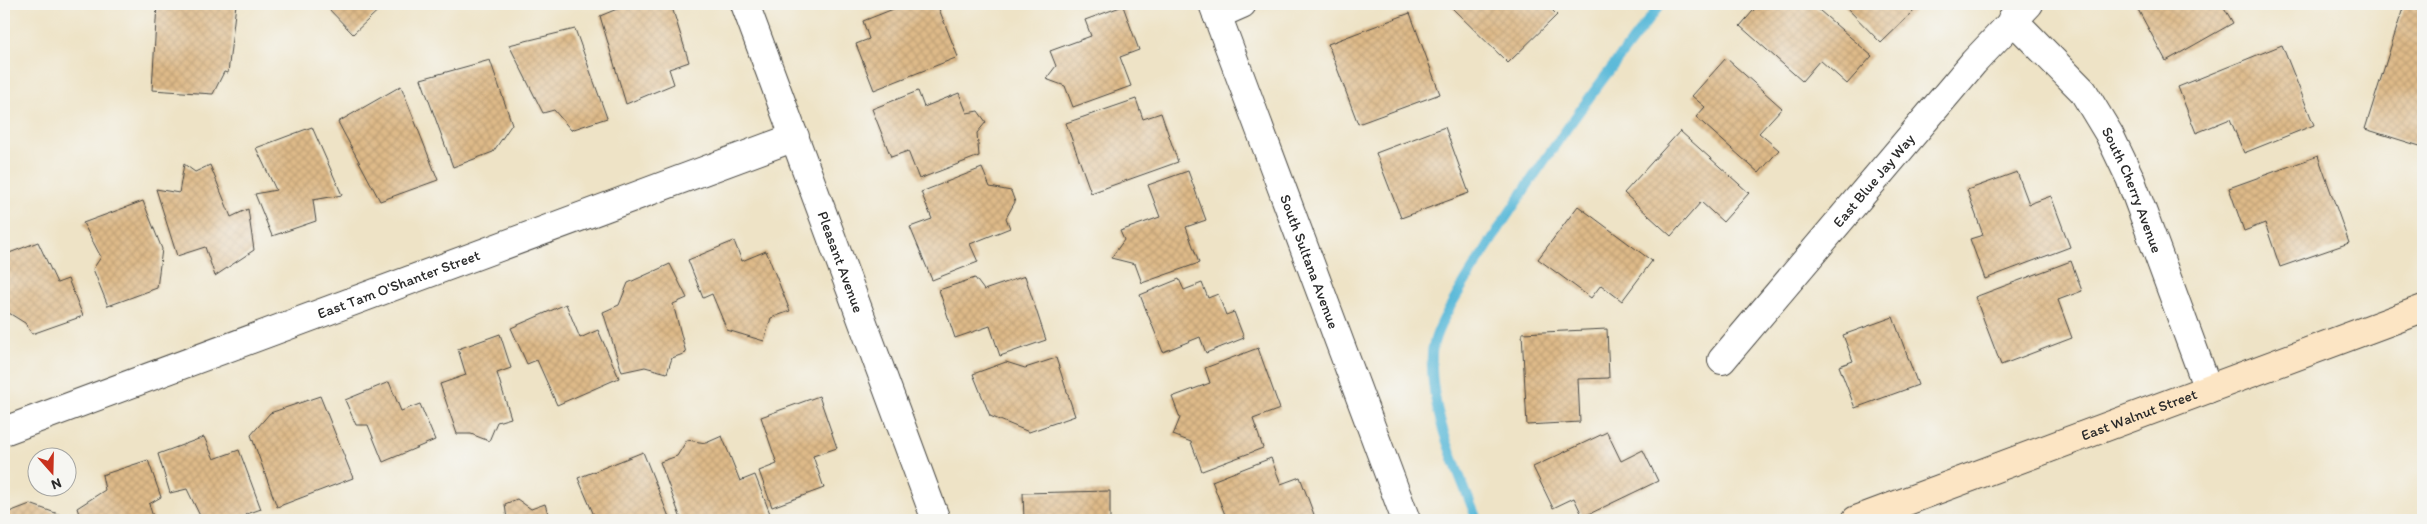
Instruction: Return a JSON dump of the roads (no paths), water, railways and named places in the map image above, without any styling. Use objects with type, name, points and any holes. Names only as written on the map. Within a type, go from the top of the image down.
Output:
[{"type":"street","name":"Pleasant Avenue","points":[[744,4],[936,520]]},
{"type":"street","points":[[1215,10],[1242,4]]},
{"type":"street","name":"South Sultana Avenue","points":[[1215,10],[1406,520]]},
{"type":"street","name":"East Blue Jay Way","points":[[1722,360],[2021,11]]},
{"type":"street","name":"South Cherry Avenue","points":[[2021,11],[2083,91],[2109,134],[2130,178],[2208,389]]},
{"type":"street","name":"East Tam O'Shanter Street","points":[[4,431],[794,137]]},
{"type":"street","name":"East Walnut Street","points":[[1856,520],[2423,309]]},
{"type":"waterway","points":[[1477,520],[1446,439],[1435,397],[1432,376],[1432,354],[1438,332],[1450,307],[1498,229],[1542,163],[1661,4]]}]
